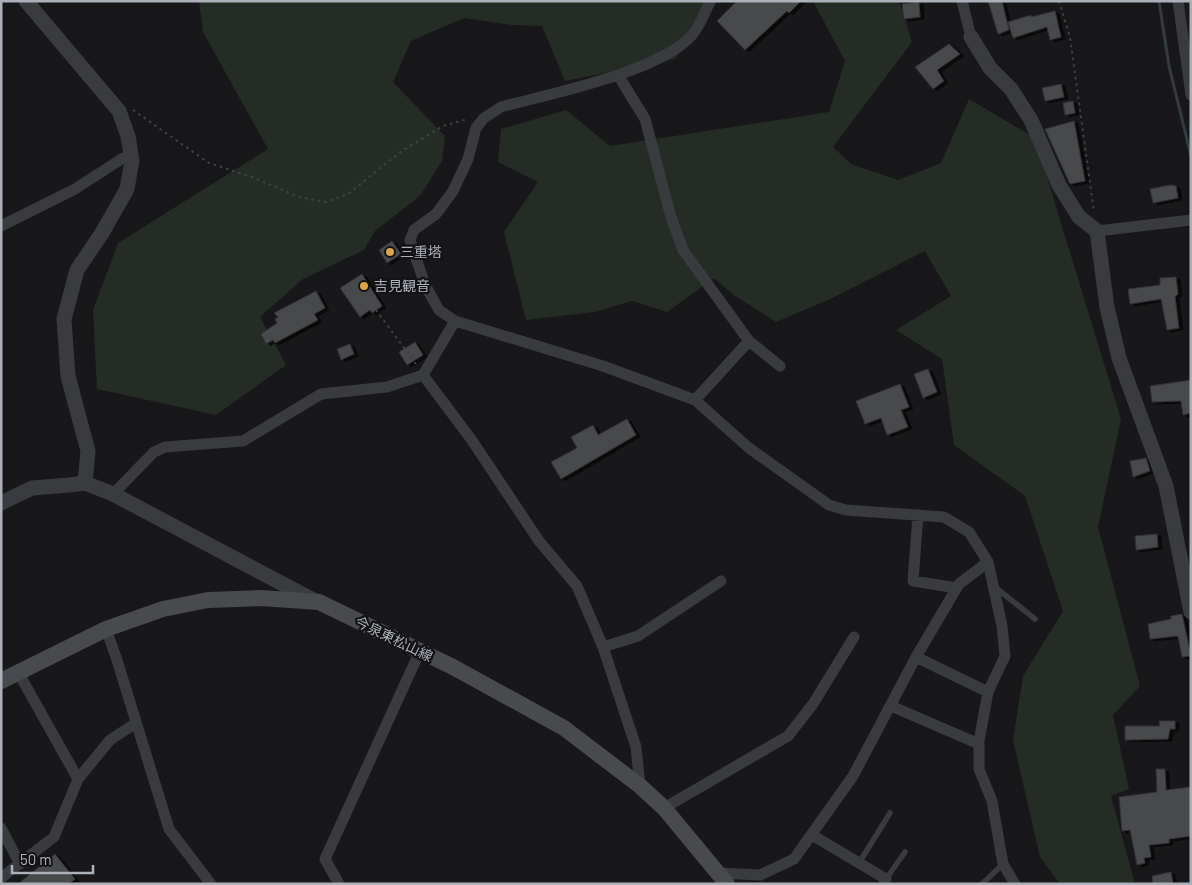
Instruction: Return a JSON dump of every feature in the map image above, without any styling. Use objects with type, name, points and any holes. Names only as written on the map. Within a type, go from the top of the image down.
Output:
[{"type":"main road","name":"今泉東松山線","points":[[1,682],[106,630],[163,610],[208,600],[261,598],[319,602],[420,651],[564,728],[640,786],[664,808],[723,878]]},
{"type":"street","points":[[26,1],[119,111],[128,136],[132,161],[127,188],[102,233],[77,270],[64,319],[68,376],[88,451],[84,483]]},
{"type":"street","points":[[710,1],[693,34],[682,45],[618,76],[501,107],[490,114],[476,128],[468,159],[453,192],[436,214],[414,230],[410,240],[425,285],[439,310],[455,321],[603,366],[695,400],[749,448],[829,505],[846,510],[944,517],[969,532],[988,562],[1002,626],[1005,656],[988,692],[979,744],[980,768],[992,801],[1003,864],[1015,884]]},
{"type":"street","points":[[962,1],[971,37],[990,68],[1011,89],[1032,120],[1059,185],[1079,217],[1097,231],[1191,220]]},
{"type":"street","points":[[1178,1],[1191,95]]},
{"type":"street","points":[[618,76],[645,119],[671,217],[683,250],[749,341],[780,366]]},
{"type":"street","points":[[1,226],[75,189],[123,158],[132,161]]},
{"type":"street","points":[[1097,231],[1107,307],[1117,349],[1166,486],[1190,604]]},
{"type":"street","points":[[113,494],[154,452],[164,447],[243,441],[321,394],[387,387],[423,375],[455,321]]},
{"type":"street","points":[[695,400],[749,341]]},
{"type":"street","points":[[423,375],[471,438],[539,541],[577,586],[602,647],[636,748],[640,786]]},
{"type":"street","points":[[1,503],[32,488],[84,483],[113,494],[319,602]]},
{"type":"street","points":[[918,515],[913,581],[957,588]]},
{"type":"street","points":[[723,878],[760,875],[794,859],[853,776],[916,658],[957,588],[988,562]]},
{"type":"street","points":[[602,647],[638,636],[721,581]]},
{"type":"street","points":[[106,630],[169,829],[211,884]]},
{"type":"street","points":[[664,808],[788,736],[813,704],[854,636]]},
{"type":"street","points":[[339,884],[326,859],[420,651]]},
{"type":"street","points":[[916,658],[988,692]]},
{"type":"street","points":[[18,672],[78,779]]},
{"type":"street","points":[[891,706],[979,744]]},
{"type":"street","points":[[1,878],[54,837],[78,779],[110,740],[136,722]]},
{"type":"street","points":[[1,828],[20,864]]},
{"type":"street","points":[[812,836],[859,863],[885,881]]},
{"type":"lane","points":[[993,586],[1035,619]]},
{"type":"lane","points":[[859,863],[890,813]]},
{"type":"lane","points":[[885,881],[905,852]]},
{"type":"lane","points":[[982,884],[1003,864]]},
{"type":"path","points":[[1059,1],[1070,37],[1097,231]]},
{"type":"path","points":[[132,109],[209,163],[252,177],[299,197],[326,202],[348,194],[399,153],[443,126],[490,114]]},
{"type":"path","points":[[376,310],[411,358]]},
{"type":"shaded area","points":[[199,1],[718,1],[675,59],[565,81],[542,26],[512,25],[464,18],[411,41],[393,82],[445,136],[442,161],[420,196],[375,231],[364,250],[303,279],[260,317],[286,365],[216,415],[97,389],[93,310],[118,243],[268,149],[203,32]]},
{"type":"shaded area","points":[[813,1],[899,1],[912,42],[833,147],[851,164],[898,180],[941,163],[969,99],[1035,138],[1121,419],[1098,527],[1140,686],[1113,715],[1129,789],[1111,796],[1135,884],[1060,884],[1040,857],[1013,740],[1023,676],[1063,611],[1025,496],[954,445],[942,359],[896,330],[951,296],[925,251],[828,300],[776,322],[734,295],[714,278],[667,312],[632,301],[594,312],[526,320],[504,232],[538,182],[498,162],[501,129],[566,110],[610,146],[829,112],[845,61]]},
{"type":"building","points":[[737,1],[801,1],[789,13],[787,11],[745,50],[717,21]]},
{"type":"building","points":[[988,1],[1002,1],[1009,30],[998,34]]},
{"type":"building","points":[[919,2],[920,17],[904,19],[902,4]]},
{"type":"building","points":[[1055,11],[1061,37],[1050,40],[1047,27],[1013,38],[1008,22],[1031,15],[1031,17]]},
{"type":"building","points":[[949,44],[960,54],[937,70],[944,81],[933,89],[915,67]]},
{"type":"building","points":[[1061,84],[1064,97],[1045,101],[1042,88]]},
{"type":"building","points":[[1073,101],[1075,113],[1065,115],[1063,103]]},
{"type":"building","points":[[1074,121],[1085,181],[1070,184],[1045,129]]},
{"type":"building","points":[[1170,185],[1176,186],[1178,198],[1153,203],[1150,189]]},
{"type":"building","name":"三重塔","points":[[392,241],[401,254],[387,263],[379,250]]},
{"type":"building","points":[[362,274],[382,306],[372,313],[370,310],[360,317],[340,288]]},
{"type":"building","points":[[1176,277],[1178,294],[1175,297],[1179,328],[1167,330],[1161,299],[1130,304],[1128,289],[1160,285],[1160,278]]},
{"type":"building","points":[[316,291],[325,308],[314,314],[318,320],[275,343],[273,340],[266,344],[261,334],[277,323],[275,319],[278,317],[274,313]]},
{"type":"building","points":[[415,342],[423,355],[407,365],[399,352]]},
{"type":"building","points":[[350,344],[354,354],[341,360],[337,349]]},
{"type":"building","points":[[928,369],[937,392],[923,398],[914,374]]},
{"type":"building","points":[[1191,380],[1191,413],[1183,415],[1181,401],[1152,402],[1150,386]]},
{"type":"building","points":[[900,384],[909,407],[901,410],[908,427],[887,435],[881,418],[865,424],[856,401]]},
{"type":"building","points":[[627,419],[636,435],[561,479],[551,462],[577,448],[571,437],[593,425],[598,435]]},
{"type":"building","points":[[1146,458],[1150,471],[1133,477],[1130,461]]},
{"type":"building","points":[[1157,534],[1158,547],[1136,550],[1135,536]]},
{"type":"building","points":[[1182,614],[1191,656],[1182,657],[1178,636],[1150,639],[1148,624],[1171,619],[1171,616]]},
{"type":"building","points":[[1159,721],[1175,721],[1175,729],[1170,729],[1168,739],[1125,740],[1125,726],[1160,726]]},
{"type":"building","points":[[1156,769],[1165,769],[1166,790],[1191,787],[1191,836],[1169,839],[1169,843],[1149,845],[1151,857],[1144,858],[1145,863],[1137,865],[1130,830],[1122,831],[1119,797],[1157,792]]},
{"type":"building","points":[[55,854],[75,879],[69,884],[18,884]]},
{"type":"building","points":[[1171,872],[1173,884],[1153,884],[1152,876]]},
{"type":"waterway","points":[[1159,1],[1169,66],[1191,156]]},
{"type":"place","name":"三重塔","points":[[390,252]]},
{"type":"place","name":"吉見観音","points":[[364,286]]}]
